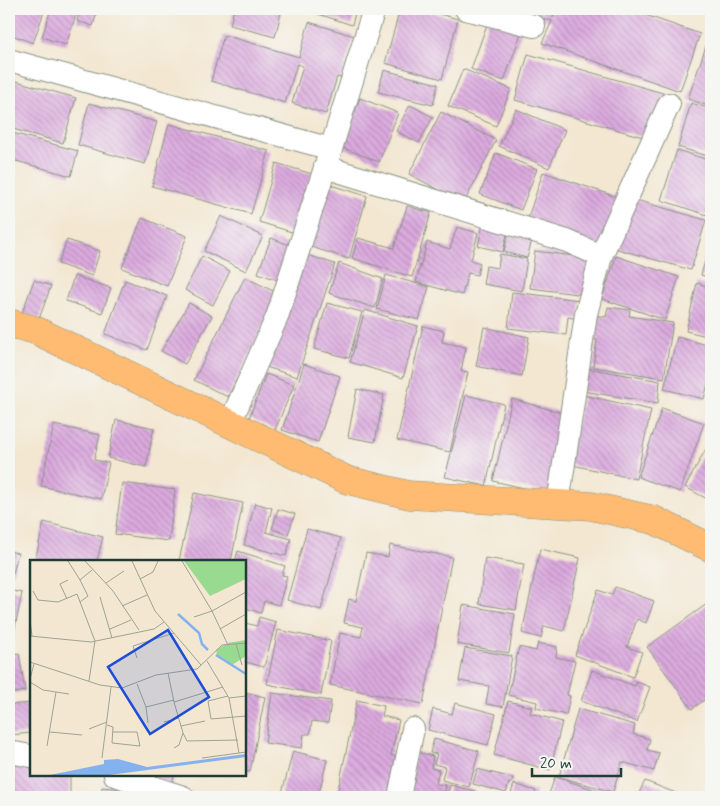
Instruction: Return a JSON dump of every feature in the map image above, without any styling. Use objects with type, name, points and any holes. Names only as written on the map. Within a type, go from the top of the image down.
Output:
[{"type":"highway","points":[[9,323],[35,330],[347,480],[409,495],[591,506],[654,520],[711,548]]},
{"type":"street","points":[[230,423],[277,317],[374,9]]},
{"type":"street","points":[[466,9],[534,26]]},
{"type":"street","points":[[9,60],[328,158],[567,241],[601,256]]},
{"type":"street","points":[[558,504],[586,314],[601,256],[669,104]]},
{"type":"street","points":[[399,797],[412,729]]},
{"type":"street","points":[[9,752],[30,756]]},
{"type":"street","points":[[118,776],[184,797]]},
{"type":"building","points":[[9,9],[45,9],[33,43],[9,34]]},
{"type":"building","points":[[51,9],[78,9],[66,45],[42,37]]},
{"type":"building","points":[[80,9],[98,9],[93,26],[77,21]]},
{"type":"building","points":[[234,9],[282,9],[275,37],[230,25]]},
{"type":"building","points":[[303,9],[356,9],[352,25]]},
{"type":"building","points":[[400,9],[420,9],[458,19],[442,79],[385,63]]},
{"type":"building","points":[[498,9],[554,9],[553,18],[555,9],[628,9],[700,34],[680,91],[542,43],[552,21]]},
{"type":"building","points":[[489,19],[522,31],[504,81],[471,69]]},
{"type":"building","points":[[309,22],[354,36],[341,78],[337,77],[326,114],[292,103],[303,66],[297,64],[285,103],[211,81],[224,35],[299,57]]},
{"type":"building","points":[[706,46],[711,47],[711,107],[688,99]]},
{"type":"building","points":[[528,54],[666,94],[653,140],[515,100]]},
{"type":"building","points":[[463,69],[511,89],[496,126],[448,106]]},
{"type":"building","points":[[384,70],[438,84],[433,105],[378,92]]},
{"type":"building","points":[[9,79],[76,98],[63,143],[9,128]]},
{"type":"building","points":[[360,98],[398,113],[379,162],[341,147]]},
{"type":"building","points":[[89,103],[157,122],[145,164],[78,145]]},
{"type":"building","points":[[691,103],[711,109],[711,157],[678,147]]},
{"type":"building","points":[[410,105],[433,117],[419,143],[396,131]]},
{"type":"building","points":[[516,109],[565,130],[549,168],[499,146]]},
{"type":"building","points":[[441,112],[496,140],[464,203],[409,174]]},
{"type":"building","points":[[169,124],[269,151],[251,214],[152,186]]},
{"type":"building","points":[[9,132],[78,151],[71,176],[9,159]]},
{"type":"building","points":[[677,150],[711,161],[711,203],[707,215],[661,200]]},
{"type":"building","points":[[496,153],[537,169],[521,210],[480,194]]},
{"type":"building","points":[[276,163],[312,174],[295,233],[259,222]]},
{"type":"building","points":[[543,172],[617,197],[601,246],[527,221]]},
{"type":"building","points":[[327,184],[367,196],[349,259],[308,246]]},
{"type":"building","points":[[629,198],[706,220],[691,270],[614,248]]},
{"type":"building","points":[[407,206],[431,213],[412,277],[352,258],[358,238],[394,248]]},
{"type":"building","points":[[221,216],[263,236],[246,271],[204,251]]},
{"type":"building","points":[[142,218],[187,236],[167,286],[122,268]]},
{"type":"building","points":[[484,219],[509,225],[503,252],[478,246]]},
{"type":"building","points":[[510,226],[534,233],[527,258],[504,252]]},
{"type":"building","points":[[457,227],[478,233],[471,260],[480,263],[477,275],[468,273],[462,295],[416,282],[427,242],[450,249]]},
{"type":"building","points":[[271,238],[295,247],[283,282],[258,273]]},
{"type":"building","points":[[67,240],[100,251],[92,276],[58,264]]},
{"type":"building","points":[[711,240],[711,278],[701,275]]},
{"type":"building","points":[[535,251],[590,258],[585,295],[530,288]]},
{"type":"building","points":[[304,254],[335,264],[297,377],[266,367]]},
{"type":"building","points":[[500,254],[527,259],[522,291],[483,284],[486,266],[498,268]]},
{"type":"building","points":[[202,256],[230,271],[213,305],[185,290]]},
{"type":"building","points":[[616,256],[679,277],[665,320],[602,299]]},
{"type":"building","points":[[339,263],[383,279],[375,308],[329,293]]},
{"type":"building","points":[[386,275],[429,287],[419,320],[377,309]]},
{"type":"building","points":[[74,276],[111,288],[102,313],[66,301]]},
{"type":"building","points":[[245,277],[279,294],[228,397],[194,380]]},
{"type":"building","points":[[34,280],[51,286],[39,319],[22,313]]},
{"type":"building","points":[[125,280],[167,296],[147,350],[105,334]]},
{"type":"building","points":[[697,283],[711,287],[711,337],[686,331]]},
{"type":"building","points":[[512,292],[580,300],[578,319],[568,317],[566,335],[508,328]]},
{"type":"building","points":[[189,303],[212,316],[185,364],[161,351]]},
{"type":"building","points":[[327,303],[362,312],[349,358],[314,349]]},
{"type":"building","points":[[608,307],[630,310],[629,316],[673,323],[664,378],[593,367],[597,340],[591,339],[594,315],[606,317]]},
{"type":"building","points":[[365,310],[418,326],[403,378],[350,362]]},
{"type":"building","points":[[423,326],[444,331],[442,342],[466,347],[461,371],[468,372],[450,452],[397,440]]},
{"type":"building","points":[[484,327],[529,337],[522,376],[476,366]]},
{"type":"building","points":[[677,337],[711,346],[711,372],[704,399],[664,389]]},
{"type":"building","points":[[304,364],[340,376],[318,442],[282,430]]},
{"type":"building","points":[[587,368],[660,381],[658,403],[582,391]]},
{"type":"building","points":[[266,374],[294,385],[275,430],[249,418]]},
{"type":"building","points":[[357,389],[384,395],[375,442],[348,437]]},
{"type":"building","points":[[466,395],[504,404],[486,486],[445,477]]},
{"type":"building","points":[[583,395],[651,410],[636,479],[568,464]]},
{"type":"building","points":[[512,399],[567,414],[551,494],[493,481]]},
{"type":"building","points":[[662,408],[704,423],[680,492],[638,477]]},
{"type":"building","points":[[116,420],[154,428],[146,467],[108,458]]},
{"type":"building","points":[[54,425],[100,435],[94,460],[109,463],[101,499],[41,486]]},
{"type":"building","points":[[711,440],[711,501],[685,487]]},
{"type":"building","points":[[122,483],[175,490],[169,541],[115,534]]},
{"type":"building","points":[[194,493],[243,503],[231,560],[179,560]]},
{"type":"building","points":[[9,494],[12,523],[9,524]]},
{"type":"building","points":[[255,503],[272,508],[266,532],[291,539],[286,556],[244,545]]},
{"type":"building","points":[[278,509],[295,514],[288,534],[272,529]]},
{"type":"building","points":[[44,522],[103,537],[97,560],[35,560]]},
{"type":"building","points":[[307,529],[341,538],[321,610],[287,600]]},
{"type":"building","points":[[390,545],[452,557],[423,704],[330,685],[340,633],[361,637],[363,627],[344,623],[349,599],[356,601],[366,553],[388,557]]},
{"type":"building","points":[[540,549],[580,558],[564,631],[544,626],[541,638],[522,633]]},
{"type":"building","points":[[9,551],[18,553],[13,574],[9,573]]},
{"type":"building","points":[[238,551],[285,566],[282,575],[287,576],[279,605],[264,601],[261,613],[246,608],[246,560],[235,560]]},
{"type":"building","points":[[485,558],[524,564],[516,610],[479,604]]},
{"type":"building","points":[[615,587],[654,601],[646,623],[637,619],[627,647],[642,652],[633,677],[575,655],[598,590],[612,595]]},
{"type":"building","points":[[9,590],[22,593],[12,642],[9,641]]},
{"type":"building","points":[[711,601],[711,695],[692,709],[647,647]]},
{"type":"building","points":[[463,605],[515,614],[509,653],[457,644]]},
{"type":"building","points":[[259,617],[276,622],[264,667],[246,662],[246,623],[257,626]]},
{"type":"building","points":[[278,630],[331,641],[321,695],[267,684]]},
{"type":"building","points":[[538,643],[557,647],[556,657],[575,661],[567,695],[570,696],[566,715],[536,708],[537,702],[508,695],[519,647],[536,651]]},
{"type":"building","points":[[465,648],[512,656],[503,707],[486,704],[489,686],[459,681]]},
{"type":"building","points":[[19,653],[25,691],[9,694],[9,655]]},
{"type":"building","points":[[592,670],[635,686],[637,682],[650,687],[637,722],[581,701]]},
{"type":"building","points":[[246,692],[265,697],[250,772],[246,771]]},
{"type":"building","points":[[272,693],[331,701],[328,723],[312,721],[310,734],[304,734],[302,748],[265,743]]},
{"type":"building","points":[[357,700],[384,706],[382,716],[399,720],[391,755],[403,758],[395,797],[343,797],[345,791],[338,790]]},
{"type":"building","points":[[508,701],[532,707],[530,713],[562,722],[550,770],[494,755]]},
{"type":"building","points":[[30,703],[30,733],[9,735],[9,705]]},
{"type":"building","points":[[455,703],[496,714],[488,745],[428,730],[433,709],[452,714]]},
{"type":"building","points":[[578,709],[635,725],[633,734],[650,739],[647,750],[659,753],[654,771],[622,762],[613,792],[559,777]]},
{"type":"building","points":[[434,739],[479,751],[469,787],[442,780],[445,767],[434,764],[437,754],[430,753]]},
{"type":"building","points":[[293,751],[327,760],[318,797],[281,797]]},
{"type":"building","points":[[417,752],[433,756],[431,768],[439,770],[436,784],[446,785],[444,797],[401,797]]},
{"type":"building","points":[[13,765],[30,765],[30,776],[70,776],[70,797],[14,797]]},
{"type":"building","points":[[477,769],[513,778],[512,783],[509,783],[506,793],[473,784]]},
{"type":"building","points":[[142,776],[174,776],[172,784]]},
{"type":"building","points":[[555,777],[617,797],[548,797]]},
{"type":"building","points":[[645,781],[686,797],[637,797]]},
{"type":"building","points":[[514,784],[536,791],[534,797],[510,797]]},
{"type":"building","points":[[450,785],[475,791],[473,797],[447,797]]},
{"type":"building","points":[[102,787],[166,793],[166,797],[101,797]]}]
